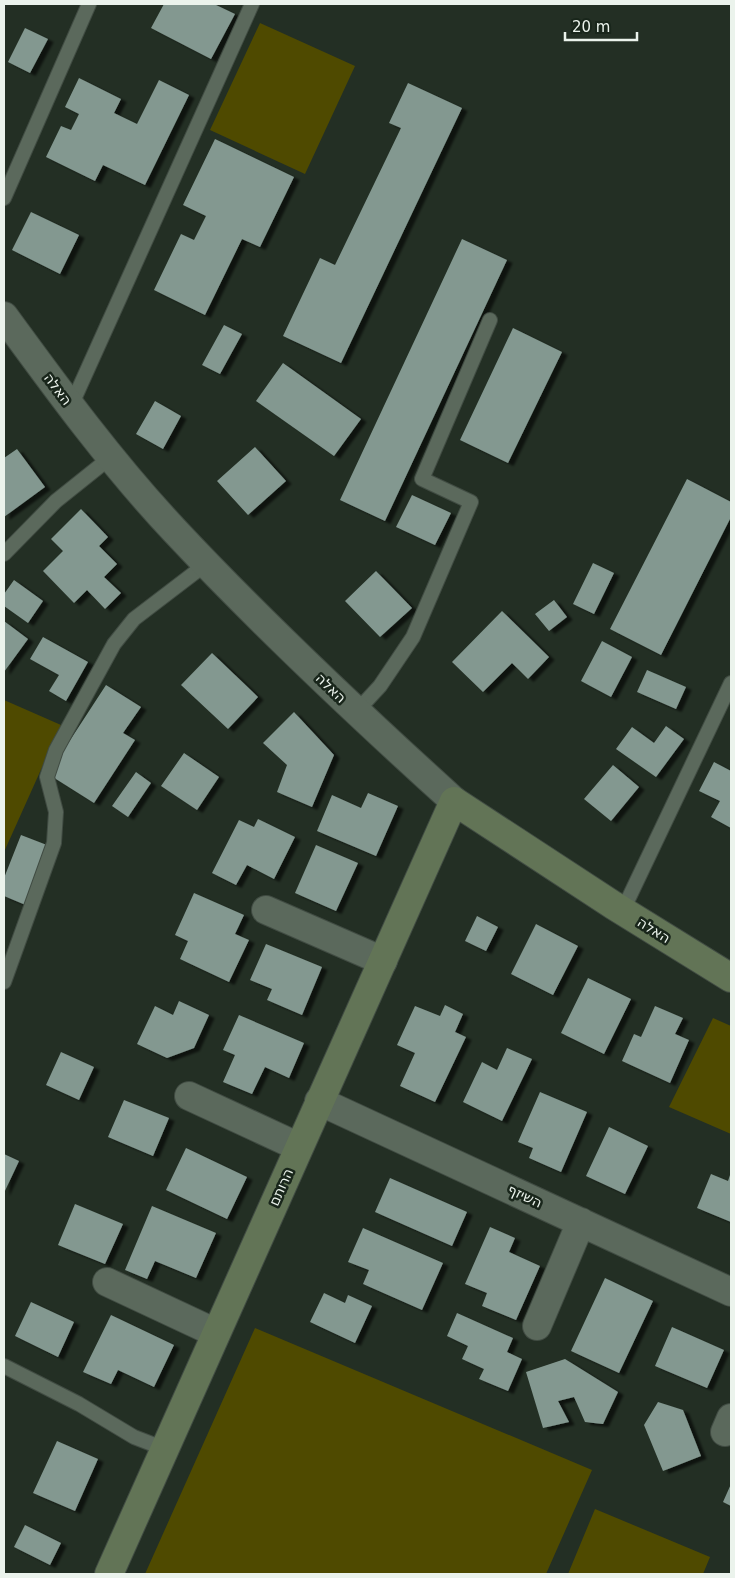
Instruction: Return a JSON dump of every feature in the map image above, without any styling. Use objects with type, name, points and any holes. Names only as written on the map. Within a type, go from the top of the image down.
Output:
[{"type":"street","name":"האלה","points":[[4,316],[70,406],[174,530],[256,616],[356,712],[454,802],[731,978]]},
{"type":"street","name":"הרותם","points":[[110,1574],[319,1101],[454,802]]},
{"type":"street","points":[[266,910],[382,961]]},
{"type":"street","points":[[189,1096],[299,1147]]},
{"type":"street","name":"השיזף","points":[[319,1101],[731,1292]]},
{"type":"street","points":[[537,1326],[580,1222]]},
{"type":"street","points":[[107,1282],[216,1333]]},
{"type":"lane","points":[[4,198],[89,4]]},
{"type":"lane","points":[[70,406],[252,4]]},
{"type":"lane","points":[[356,712],[380,686],[413,637],[471,502],[422,478],[490,320]]},
{"type":"lane","points":[[4,554],[56,500],[111,456]]},
{"type":"lane","points":[[4,982],[54,843],[56,812],[47,778],[56,750],[114,644],[134,619],[206,564]]},
{"type":"lane","points":[[623,910],[731,683]]},
{"type":"lane","points":[[4,1366],[79,1404],[134,1437],[165,1449]]},
{"type":"shaded area","points":[[260,23],[355,66],[305,174],[210,130]]},
{"type":"shaded area","points":[[4,700],[61,725],[4,852]]},
{"type":"shaded area","points":[[713,1018],[731,1026],[731,1134],[669,1107]]},
{"type":"shaded area","points":[[255,1328],[592,1470],[546,1574],[145,1574]]},
{"type":"shaded area","points":[[595,1509],[710,1557],[703,1574],[568,1574]]},
{"type":"building","points":[[164,4],[214,4],[235,14],[211,59],[151,28]]},
{"type":"building","points":[[25,28],[48,39],[30,73],[8,62]]},
{"type":"building","points":[[79,78],[121,99],[114,113],[137,124],[159,80],[189,95],[145,185],[103,165],[95,181],[46,157],[61,126],[71,130],[79,114],[65,107]]},
{"type":"building","points":[[408,83],[462,108],[341,363],[283,336],[320,258],[335,265],[401,128],[389,123]]},
{"type":"building","points":[[215,139],[294,177],[260,247],[242,239],[205,315],[154,290],[181,234],[194,240],[206,216],[183,205]]},
{"type":"building","points":[[31,212],[79,235],[60,274],[12,250]]},
{"type":"building","points":[[462,239],[507,260],[385,521],[340,500]]},
{"type":"building","points":[[224,325],[242,334],[220,374],[202,365]]},
{"type":"building","points":[[513,328],[562,352],[508,463],[460,440]]},
{"type":"building","points":[[283,363],[361,419],[334,456],[256,401]]},
{"type":"building","points":[[155,401],[181,416],[163,449],[136,434]]},
{"type":"building","points":[[255,447],[286,481],[248,515],[217,481]]},
{"type":"building","points":[[17,449],[45,487],[4,517],[4,458]]},
{"type":"building","points":[[687,479],[731,502],[731,517],[661,655],[610,629]]},
{"type":"building","points":[[412,495],[451,513],[435,545],[396,527]]},
{"type":"building","points":[[81,509],[108,537],[99,546],[117,564],[104,577],[121,593],[105,609],[87,590],[74,603],[43,571],[63,551],[51,539]]},
{"type":"building","points":[[593,563],[614,573],[594,614],[573,604]]},
{"type":"building","points":[[376,571],[412,608],[380,637],[345,601]]},
{"type":"building","points":[[14,580],[43,601],[28,623],[4,606],[4,594]]},
{"type":"building","points":[[554,600],[567,617],[549,631],[535,614]]},
{"type":"building","points":[[502,611],[549,657],[528,679],[512,663],[483,692],[452,662]]},
{"type":"building","points":[[4,621],[28,639],[4,672]]},
{"type":"building","points":[[43,637],[88,662],[66,701],[49,691],[59,675],[30,659]]},
{"type":"building","points":[[602,641],[632,657],[611,697],[581,681]]},
{"type":"building","points":[[212,653],[258,697],[228,729],[181,685]]},
{"type":"building","points":[[647,670],[686,687],[676,709],[637,692]]},
{"type":"building","points":[[106,685],[141,707],[123,733],[135,740],[94,803],[48,774]]},
{"type":"building","points":[[294,712],[334,755],[312,807],[277,792],[287,765],[263,743]]},
{"type":"building","points":[[666,726],[684,739],[656,777],[616,749],[632,727],[654,743]]},
{"type":"building","points":[[184,753],[219,777],[197,810],[161,786]]},
{"type":"building","points":[[714,762],[731,771],[731,828],[711,817],[720,801],[699,791]]},
{"type":"building","points":[[613,765],[639,787],[611,821],[584,799]]},
{"type":"building","points":[[136,772],[151,783],[128,817],[112,806]]},
{"type":"building","points":[[368,793],[398,806],[376,856],[317,831],[332,795],[361,808]]},
{"type":"building","points":[[258,819],[295,837],[274,879],[247,865],[236,885],[212,873],[239,820],[254,827]]},
{"type":"building","points":[[21,835],[52,847],[28,906],[4,896],[4,878]]},
{"type":"building","points":[[316,845],[358,863],[336,911],[295,893]]},
{"type":"building","points":[[194,893],[244,915],[235,934],[249,940],[229,982],[180,959],[188,941],[175,935]]},
{"type":"building","points":[[477,916],[498,927],[486,951],[465,941]]},
{"type":"building","points":[[536,924],[578,946],[553,995],[511,974]]},
{"type":"building","points":[[266,944],[322,967],[302,1015],[267,1000],[272,989],[250,980]]},
{"type":"building","points":[[588,978],[631,999],[604,1054],[561,1033]]},
{"type":"building","points":[[179,1001],[209,1015],[194,1048],[167,1058],[137,1044],[155,1006],[173,1015]]},
{"type":"building","points":[[445,1005],[463,1014],[455,1032],[466,1037],[435,1102],[400,1086],[415,1053],[397,1045],[415,1006],[440,1016]]},
{"type":"building","points":[[655,1006],[683,1018],[675,1034],[689,1040],[670,1083],[622,1061],[634,1034],[641,1037]]},
{"type":"building","points":[[239,1015],[304,1043],[289,1078],[265,1067],[252,1094],[223,1082],[235,1055],[223,1050]]},
{"type":"building","points":[[507,1048],[532,1059],[502,1121],[463,1102],[482,1062],[497,1070]]},
{"type":"building","points":[[61,1052],[94,1067],[79,1100],[46,1085]]},
{"type":"building","points":[[540,1092],[587,1112],[561,1172],[529,1158],[533,1148],[518,1142]]},
{"type":"building","points":[[124,1100],[169,1118],[153,1156],[108,1137]]},
{"type":"building","points":[[609,1127],[648,1146],[625,1194],[586,1176]]},
{"type":"building","points":[[186,1148],[247,1177],[227,1219],[166,1190]]},
{"type":"building","points":[[4,1154],[19,1161],[4,1193]]},
{"type":"building","points":[[731,1172],[731,1222],[697,1208],[711,1174],[728,1181]]},
{"type":"building","points":[[390,1178],[467,1212],[452,1246],[375,1212]]},
{"type":"building","points":[[75,1204],[123,1224],[105,1264],[58,1245]]},
{"type":"building","points":[[152,1206],[216,1233],[196,1278],[155,1261],[147,1279],[125,1270]]},
{"type":"building","points":[[490,1227],[515,1238],[509,1252],[540,1266],[516,1320],[482,1306],[487,1293],[465,1284]]},
{"type":"building","points":[[363,1228],[443,1263],[422,1310],[363,1284],[369,1270],[348,1262]]},
{"type":"building","points":[[605,1278],[653,1301],[619,1373],[571,1351]]},
{"type":"building","points":[[324,1293],[345,1303],[348,1295],[372,1306],[355,1343],[310,1322]]},
{"type":"building","points":[[31,1302],[74,1322],[58,1357],[15,1336]]},
{"type":"building","points":[[457,1313],[513,1338],[507,1352],[522,1359],[508,1391],[479,1379],[484,1369],[462,1359],[468,1346],[447,1336]]},
{"type":"building","points":[[111,1315],[174,1345],[154,1387],[118,1370],[111,1384],[83,1372]]},
{"type":"building","points":[[672,1327],[724,1350],[707,1388],[655,1366]]},
{"type":"building","points":[[565,1359],[618,1392],[603,1424],[585,1422],[574,1397],[558,1401],[569,1422],[543,1428],[526,1372]]},
{"type":"building","points":[[658,1402],[683,1410],[701,1456],[663,1471],[644,1425]]},
{"type":"building","points":[[57,1441],[98,1459],[75,1511],[33,1493]]},
{"type":"building","points":[[731,1484],[731,1506],[723,1502]]},
{"type":"building","points":[[25,1525],[61,1543],[50,1565],[14,1547]]}]
